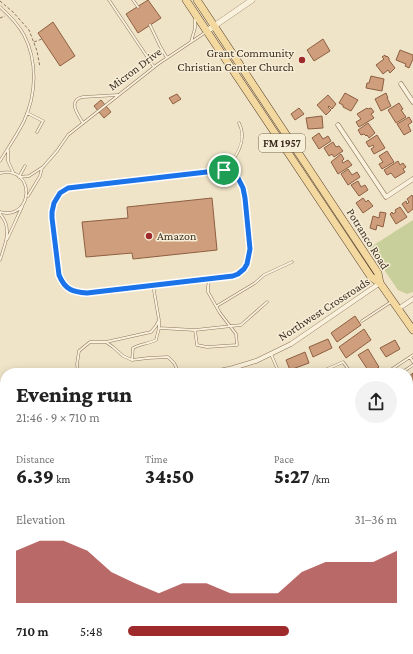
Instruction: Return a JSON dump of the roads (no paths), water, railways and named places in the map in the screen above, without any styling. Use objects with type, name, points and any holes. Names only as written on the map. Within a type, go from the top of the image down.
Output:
[{"type":"main road","name":"Potranco Road","points":[[186,0],[370,277],[380,283]]},
{"type":"main road","name":"Potranco Road","points":[[198,0],[378,273],[380,283]]},
{"type":"main road","name":"FM 1957","points":[[380,283],[412,326]]},
{"type":"street","name":"Micron Drive","points":[[207,31],[252,0]]},
{"type":"street","points":[[401,84],[413,102]]},
{"type":"street","points":[[338,125],[386,197],[413,179]]},
{"type":"street","name":"Northwest Crossroads","points":[[233,368],[271,354],[291,344],[380,283]]},
{"type":"street","points":[[398,309],[413,299]]},
{"type":"lane","points":[[109,0],[154,68]]},
{"type":"lane","points":[[133,0],[138,7]]},
{"type":"lane","points":[[0,7],[19,27],[24,36],[31,53],[34,81],[31,100],[24,122],[0,161]]},
{"type":"lane","points":[[190,43],[195,28],[194,12]]},
{"type":"lane","points":[[150,26],[167,58]]},
{"type":"lane","name":"Micron Drive","points":[[19,176],[28,176],[43,167],[68,135],[167,58],[207,31]]},
{"type":"lane","points":[[83,123],[76,110],[76,100],[83,97],[120,94]]},
{"type":"lane","points":[[27,113],[43,121],[37,132]]},
{"type":"lane","points":[[224,170],[230,164],[241,145],[243,136],[239,123]]},
{"type":"lane","points":[[8,149],[8,161],[14,173]]},
{"type":"lane","points":[[19,176],[25,166]]},
{"type":"lane","name":"Micron Drive","points":[[23,204],[40,176],[43,167]]},
{"type":"lane","points":[[224,170],[232,173],[238,178],[243,188],[245,198],[250,249],[247,264],[238,274],[233,276],[87,293],[72,291],[62,282],[59,275],[52,218],[54,203],[60,193],[68,188],[224,170]]},
{"type":"lane","points":[[0,173],[14,173],[23,180],[27,190],[26,200]]},
{"type":"lane","points":[[0,213],[14,212],[23,204]]},
{"type":"lane","points":[[0,260],[6,240],[23,204]]},
{"type":"lane","points":[[0,213],[6,224],[6,240]]},
{"type":"lane","points":[[216,306],[264,276],[292,262]]},
{"type":"lane","points":[[195,330],[197,345],[207,347],[237,345],[236,334],[208,292],[210,278]]},
{"type":"lane","points":[[132,360],[133,348],[156,340],[159,320],[153,285]]},
{"type":"lane","points":[[362,321],[392,301]]},
{"type":"lane","points":[[159,328],[195,330],[241,325],[267,302]]},
{"type":"lane","points":[[78,368],[79,351],[90,342],[106,342],[150,332],[159,320]]},
{"type":"lane","points":[[106,342],[123,356],[132,360],[168,358],[174,363],[176,368]]},
{"type":"lane","points":[[271,354],[277,368]]},
{"type":"lane","points":[[394,368],[413,355]]},
{"type":"lane","points":[[410,357],[413,362]]},
{"type":"lane","points":[[329,368],[343,362],[347,368]]},
{"type":"place","name":"Grant Community Christian Center Church","points":[[302,60]]},
{"type":"place","name":"Amazon","points":[[149,236]]}]
